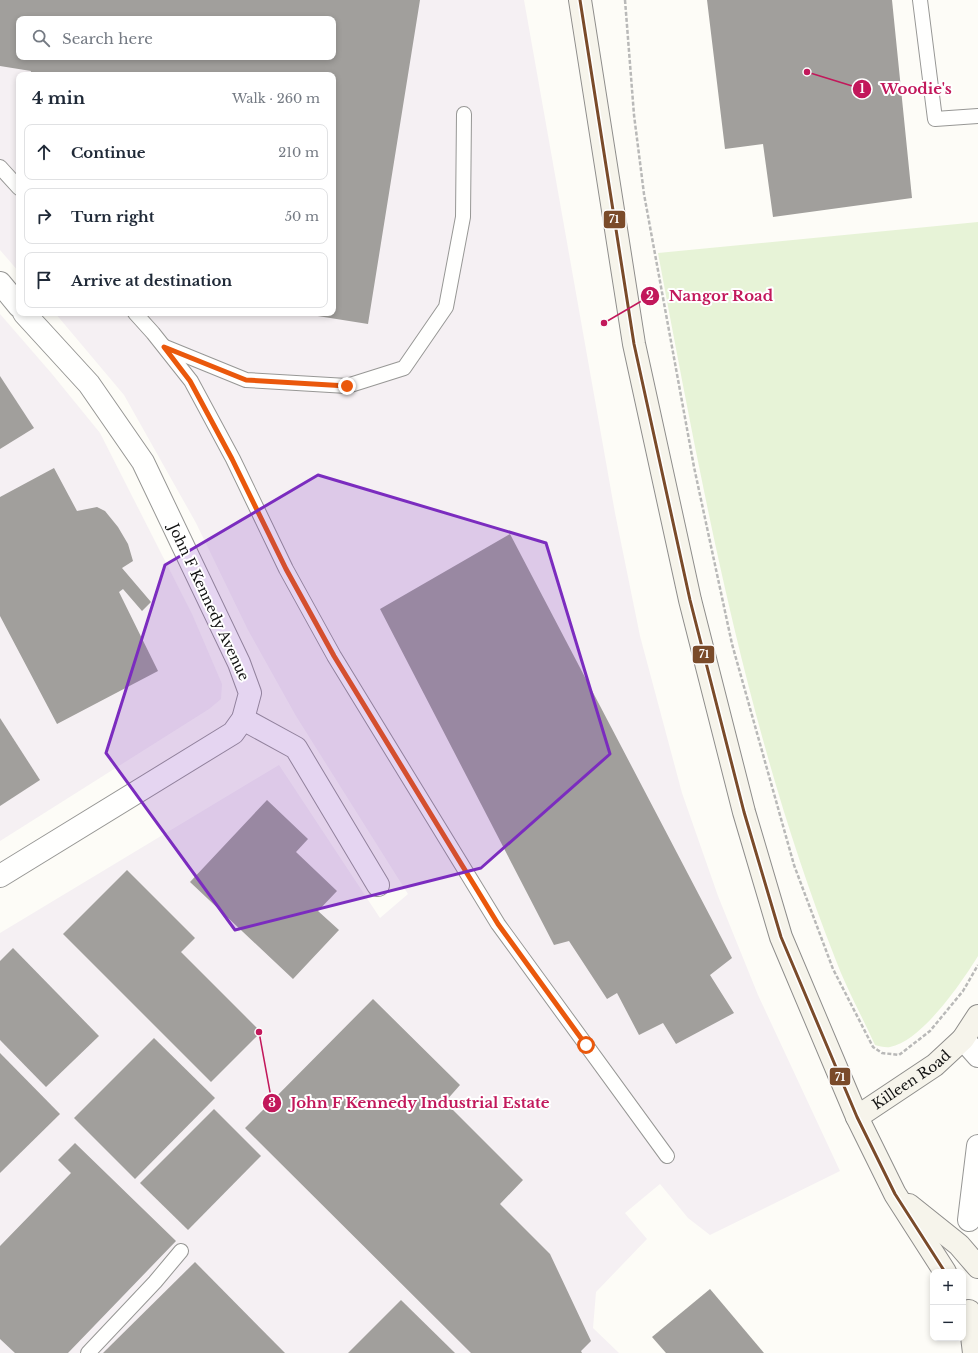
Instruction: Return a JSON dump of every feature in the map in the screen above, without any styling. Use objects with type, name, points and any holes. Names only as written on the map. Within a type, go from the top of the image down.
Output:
[{"type":"main road","points":[[580,1],[634,344],[690,600],[744,812],[781,937],[857,1117],[896,1194],[943,1269]]},
{"type":"main road","name":"Killeen Road","points":[[857,1117],[935,1065],[963,1039],[978,1016]]},
{"type":"main road","points":[[896,1194],[959,1245],[978,1267]]},
{"type":"main road","points":[[970,1312],[974,1353]]},
{"type":"street","points":[[0,283],[16,302]]},
{"type":"street","name":"John F Kennedy Avenue","points":[[0,876],[233,733],[243,719],[250,694],[239,663],[143,462],[89,384],[27,316]]},
{"type":"street","points":[[243,719],[296,748],[378,885]]},
{"type":"street","name":"Killeen Road","points":[[963,1039],[978,1056]]},
{"type":"street","points":[[969,1220],[978,1146]]},
{"type":"lane","points":[[920,0],[936,119],[978,116]]},
{"type":"lane","points":[[164,347],[246,380],[347,386],[404,368],[446,307],[463,217],[464,114]]},
{"type":"lane","points":[[0,167],[16,185]]},
{"type":"lane","points":[[138,316],[190,381],[232,459],[286,569],[334,656],[498,924],[667,1156]]},
{"type":"lane","points":[[88,1353],[155,1282],[181,1251]]},
{"type":"path","points":[[625,0],[634,116],[644,194],[694,467],[732,644],[794,865],[833,969],[873,1047],[882,1053],[899,1055],[930,1031],[963,991],[978,965]]},
{"type":"highlighted area","points":[[318,475],[546,543],[610,754],[481,868],[235,930],[106,753],[165,565]]},
{"type":"shaded area","points":[[0,0],[524,0],[615,513],[640,636],[682,793],[718,896],[758,995],[840,1171],[710,1235],[688,1218],[660,1184],[625,1213],[647,1239],[596,1292],[593,1328],[619,1353],[0,1353],[0,933],[279,765],[380,918],[408,894],[296,716],[248,630],[196,523],[124,395],[58,316],[336,316],[336,72],[16,72],[16,269],[0,250]]},
{"type":"shaded area","points":[[0,314],[52,374],[100,433],[192,614],[222,684],[221,699],[209,709],[0,841]]},
{"type":"green space","points":[[978,222],[978,956],[952,995],[928,1022],[915,1034],[902,1042],[890,1047],[885,1047],[875,1045],[839,969],[804,872],[776,786],[730,610],[710,521],[658,253]]},
{"type":"building","points":[[0,0],[420,0],[368,324],[318,316],[336,316],[336,72],[31,71],[0,66]]},
{"type":"building","points":[[707,0],[892,0],[912,198],[773,217],[763,144],[725,149]]},
{"type":"building","points":[[0,376],[34,428],[0,449]]},
{"type":"building","points":[[54,468],[77,511],[97,507],[105,511],[118,527],[128,544],[133,561],[122,568],[151,602],[142,611],[123,589],[119,592],[158,671],[57,724],[0,616],[0,497]]},
{"type":"building","points":[[510,534],[732,958],[710,975],[734,1013],[676,1044],[663,1023],[639,1035],[617,993],[607,999],[569,941],[554,945],[380,609]]},
{"type":"building","points":[[0,718],[40,780],[0,806]]},
{"type":"building","points":[[267,800],[308,839],[296,852],[337,891],[318,911],[339,930],[293,979],[190,882]]},
{"type":"building","points":[[127,870],[195,938],[181,952],[261,1032],[211,1082],[63,934]]},
{"type":"building","points":[[13,948],[99,1036],[46,1087],[0,1040],[0,961]]},
{"type":"building","points":[[373,999],[460,1085],[445,1102],[523,1180],[500,1204],[550,1254],[591,1341],[581,1351],[582,1353],[471,1353],[245,1128]]},
{"type":"building","points":[[154,1038],[215,1098],[135,1179],[74,1118]]},
{"type":"building","points":[[0,1053],[60,1114],[0,1173]]},
{"type":"building","points":[[214,1109],[261,1156],[188,1230],[140,1183]]},
{"type":"building","points":[[75,1143],[176,1241],[68,1353],[15,1353],[0,1339],[0,1246],[71,1173],[58,1160]]},
{"type":"building","points":[[195,1262],[285,1353],[103,1353]]},
{"type":"building","points":[[710,1289],[764,1353],[666,1353],[652,1337]]},
{"type":"building","points":[[401,1300],[455,1353],[348,1353]]},
{"type":"transit line","name":"71","points":[[580,0],[634,344],[690,600],[744,812],[781,937],[857,1117],[895,1194],[943,1269]]},
{"type":"place","name":"Woodie's","points":[[807,72]]},
{"type":"place","name":"Nangor Road","points":[[604,323]]},
{"type":"place","name":"John F Kennedy Industrial Estate","points":[[259,1032]]},
{"type":"route","points":[[347,386],[246,380],[164,347],[190,381],[232,459],[286,569],[334,656],[498,924],[586,1045]]}]
